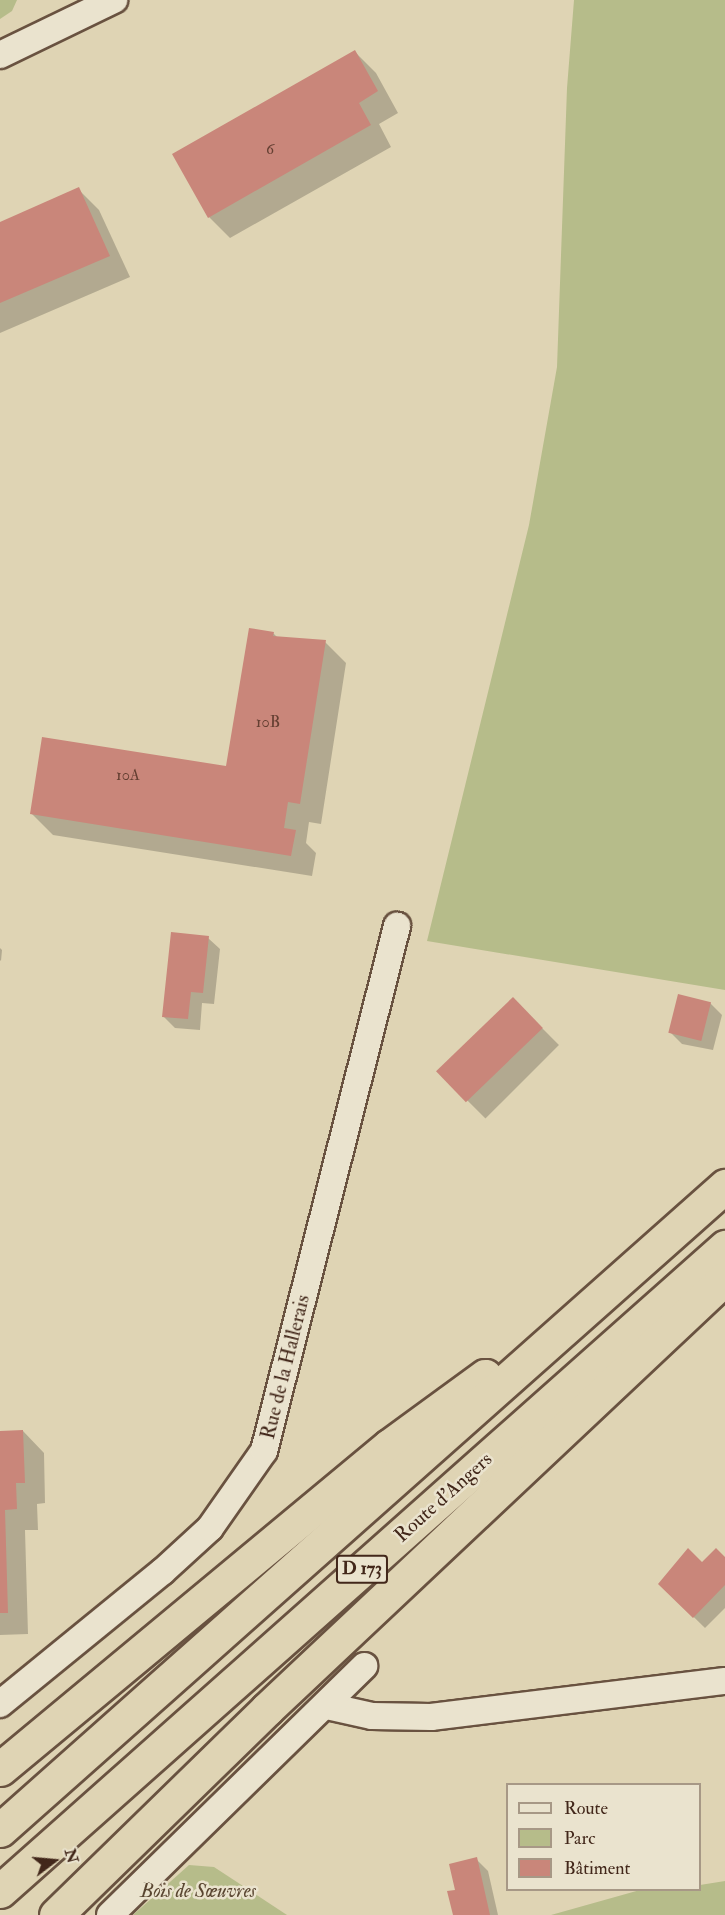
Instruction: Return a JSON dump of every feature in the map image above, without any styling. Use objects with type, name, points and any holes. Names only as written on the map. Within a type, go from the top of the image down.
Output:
[{"type":"highway","name":"D 173","points":[[0,1830],[725,1186]]},
{"type":"highway","name":"Route d'Angers","points":[[0,1891],[725,1247]]},
{"type":"highway","points":[[56,1915],[267,1709],[725,1278]]},
{"type":"highway","points":[[0,1769],[389,1446],[484,1377],[543,1348]]},
{"type":"street","points":[[0,55],[82,8],[114,0]]},
{"type":"street","name":"Rue de la Hallerais","points":[[0,1704],[162,1572],[210,1528],[264,1451],[398,926]]},
{"type":"street","points":[[110,1915],[327,1706],[364,1666]]},
{"type":"street","points":[[327,1706],[372,1716],[431,1717],[725,1681]]},
{"type":"green space","points":[[0,0],[17,0],[12,11],[0,19]]},
{"type":"green space","points":[[574,0],[725,0],[725,990],[427,941],[529,525],[557,367],[567,88]]},
{"type":"green space","name":"Bois de Sœuvres","points":[[189,1865],[214,1867],[287,1915],[133,1915]]},
{"type":"green space","points":[[725,1881],[725,1915],[551,1915],[636,1891],[701,1891],[701,1885]]},
{"type":"building","points":[[355,50],[378,91],[359,103],[371,125],[208,218],[172,154]]},
{"type":"building","points":[[79,187],[110,256],[0,303],[0,222]]},
{"type":"building","points":[[249,628],[274,632],[273,636],[326,640],[300,804],[288,802],[284,828],[296,830],[291,856],[30,814],[42,737],[226,766]]},
{"type":"building","points":[[171,932],[209,936],[203,993],[191,992],[188,1019],[162,1017]]},
{"type":"building","points":[[678,994],[711,1002],[701,1041],[668,1033]]},
{"type":"building","points":[[513,997],[543,1028],[466,1102],[436,1071]]},
{"type":"building","points":[[23,1430],[25,1483],[16,1483],[17,1509],[5,1510],[8,1613],[0,1613],[0,1431]]},
{"type":"building","points":[[688,1548],[702,1562],[716,1548],[725,1557],[725,1585],[693,1618],[658,1584]]},
{"type":"building","points":[[477,1857],[490,1915],[453,1915],[447,1891],[455,1890],[449,1864]]}]
